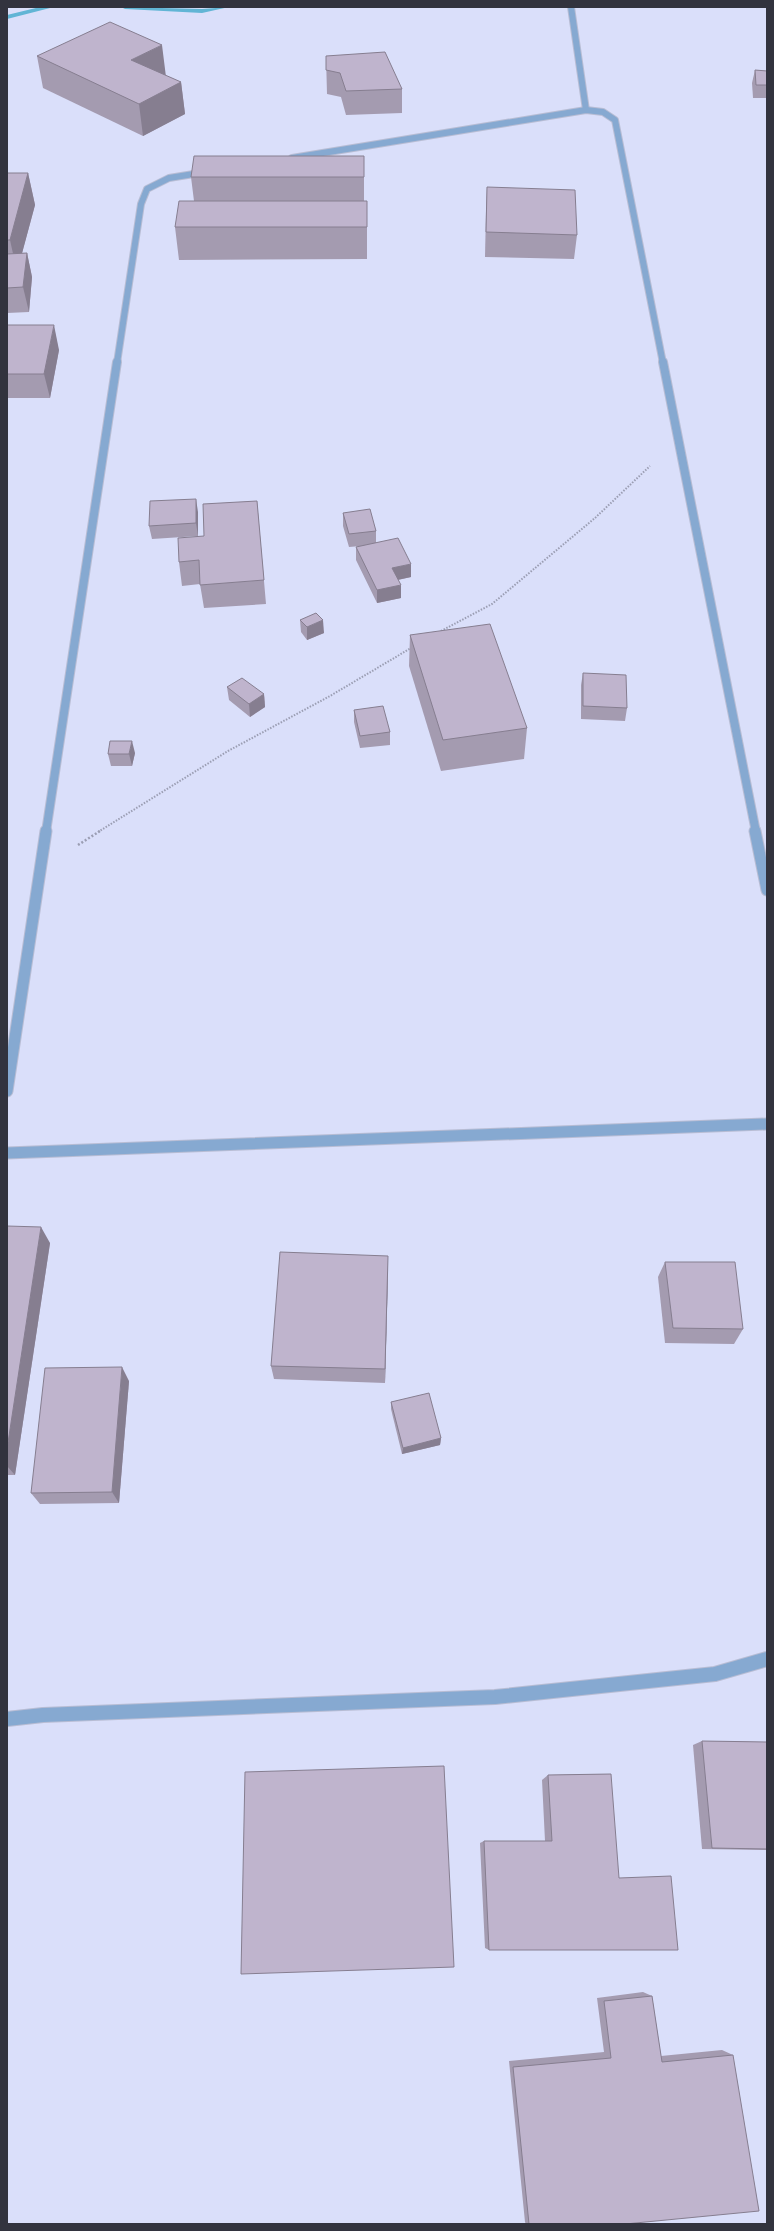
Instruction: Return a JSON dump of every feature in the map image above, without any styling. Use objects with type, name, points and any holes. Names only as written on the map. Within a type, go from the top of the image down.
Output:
[{"type":"street","points":[[571,7],[586,110]]},
{"type":"street","points":[[287,159],[586,110],[604,112],[615,120],[767,890]]},
{"type":"street","points":[[7,1091],[141,204],[146,189],[169,178],[216,171]]},
{"type":"street","points":[[7,1153],[767,1124]]},
{"type":"street","points":[[7,1719],[51,1715],[495,1697],[715,1674],[767,1659]]},
{"type":"path","points":[[436,634],[492,604],[595,518],[678,440]]},
{"type":"path","points":[[41,869],[228,751],[330,696],[415,645]]},
{"type":"building","points":[[110,22],[162,45],[131,60],[181,82],[139,104],[37,56]]},
{"type":"building","points":[[385,52],[402,89],[346,91],[340,73],[326,70],[326,56]]},
{"type":"building","points":[[755,70],[767,71],[767,85],[756,85]]},
{"type":"building","points":[[194,156],[364,156],[364,177],[191,177]]},
{"type":"building","points":[[7,173],[28,173],[10,240],[7,240]]},
{"type":"building","points":[[487,187],[575,190],[577,235],[486,232]]},
{"type":"building","points":[[179,201],[367,201],[367,227],[175,227]]},
{"type":"building","points":[[27,253],[23,287],[7,288],[7,254]]},
{"type":"building","points":[[7,325],[54,325],[44,374],[7,374]]},
{"type":"building","points":[[196,499],[196,523],[149,526],[150,501]]},
{"type":"building","points":[[257,501],[264,580],[200,585],[199,560],[179,562],[178,538],[204,536],[203,504]]},
{"type":"building","points":[[370,509],[376,531],[349,534],[343,513]]},
{"type":"building","points":[[398,538],[411,564],[392,568],[401,585],[377,590],[356,547]]},
{"type":"building","points":[[316,613],[323,620],[307,627],[300,620]]},
{"type":"building","points":[[490,624],[527,728],[443,740],[410,635]]},
{"type":"building","points":[[583,673],[626,675],[627,708],[583,706]]},
{"type":"building","points":[[242,678],[264,694],[249,704],[227,687]]},
{"type":"building","points":[[383,706],[390,732],[360,736],[354,710]]},
{"type":"building","points":[[110,741],[132,741],[129,754],[108,754]]},
{"type":"building","points":[[7,1226],[41,1227],[7,1449]]},
{"type":"building","points":[[280,1252],[388,1256],[385,1369],[271,1366]]},
{"type":"building","points":[[665,1262],[735,1262],[743,1329],[673,1328]]},
{"type":"building","points":[[122,1367],[112,1492],[31,1493],[45,1368]]},
{"type":"building","points":[[429,1393],[441,1438],[403,1448],[391,1402]]},
{"type":"building","points":[[702,1741],[767,1742],[767,1849],[712,1848]]},
{"type":"building","points":[[444,1766],[454,1967],[241,1974],[245,1772]]},
{"type":"building","points":[[611,1774],[619,1878],[671,1876],[678,1950],[489,1950],[484,1841],[552,1841],[548,1775]]},
{"type":"building","points":[[652,1996],[662,2062],[733,2055],[759,2211],[625,2224],[529,2224],[513,2067],[611,2058],[604,2001]]},
{"type":"waterway","points":[[7,17],[50,7]]},
{"type":"waterway","points":[[125,7],[202,11],[225,7]]}]
